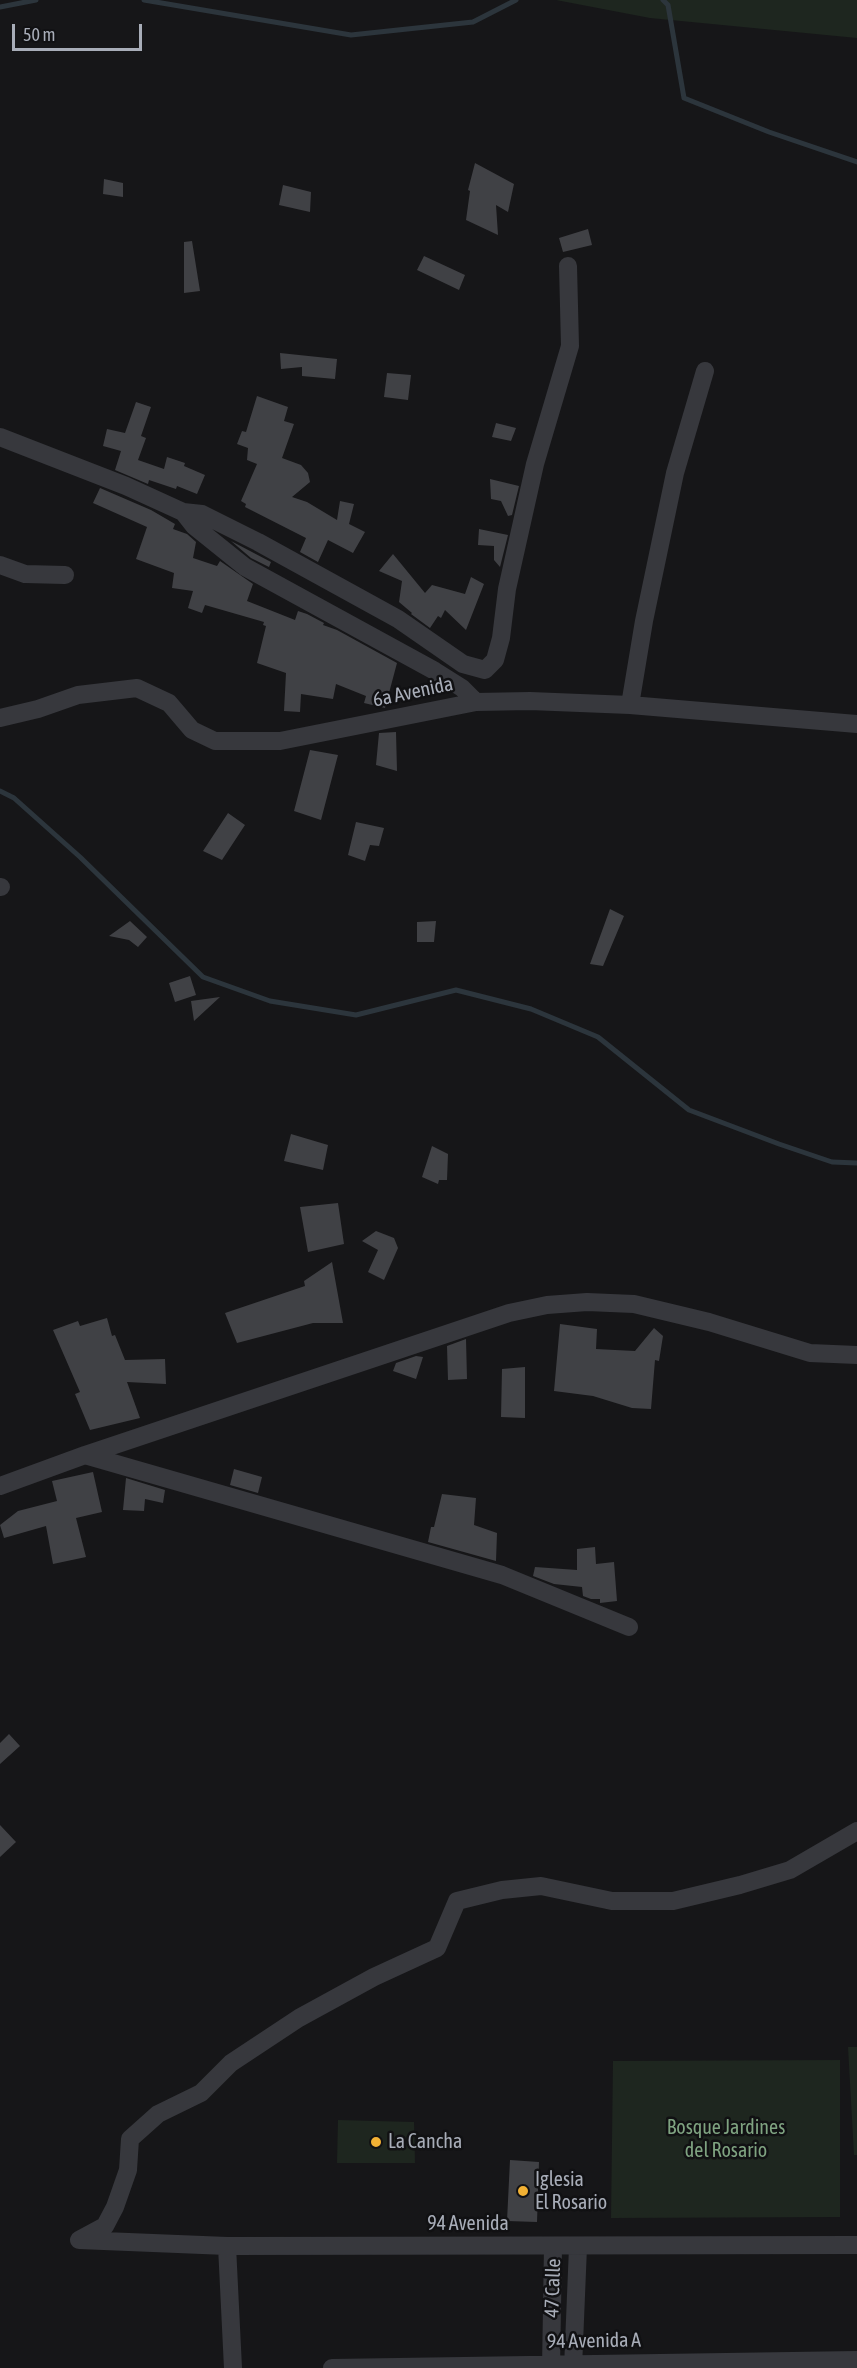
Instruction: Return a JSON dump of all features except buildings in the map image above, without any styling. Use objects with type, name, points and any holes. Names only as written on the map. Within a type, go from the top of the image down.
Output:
[{"type":"street","points":[[0,437],[126,486],[183,512],[202,514],[268,547],[398,620],[463,664],[485,670],[495,660],[501,638],[507,589],[535,464],[570,346],[568,266]]},
{"type":"street","points":[[630,705],[644,621],[675,473],[705,371]]},
{"type":"street","points":[[183,512],[194,526],[245,567],[378,639],[462,688],[476,702]]},
{"type":"street","points":[[0,565],[25,574],[65,574]]},
{"type":"street","points":[[462,688],[463,664]]},
{"type":"street","name":"6a Avenida","points":[[0,718],[38,709],[78,695],[137,688],[169,703],[192,730],[215,741],[280,741],[476,702],[530,700],[630,705],[857,724]]},
{"type":"street","points":[[0,1486],[85,1455],[509,1313],[547,1305],[587,1302],[634,1304],[709,1323],[810,1353],[857,1355]]},
{"type":"street","points":[[85,1455],[502,1575],[629,1627]]},
{"type":"street","name":"94 Avenida","points":[[857,1831],[790,1870],[674,1901],[612,1901],[541,1886],[502,1890],[457,1901],[436,1948],[374,1977],[299,2018],[231,2063],[201,2093],[158,2114],[130,2139],[128,2170],[115,2207],[105,2226],[79,2240],[227,2246],[857,2245]]},
{"type":"street","points":[[227,2246],[233,2368]]},
{"type":"street","name":"47 Calle","points":[[551,2366],[552,2247]]},
{"type":"street","name":"47 Calle","points":[[573,2366],[578,2247]]},
{"type":"street","name":"94 Avenida A","points":[[332,2368],[857,2360]]},
{"type":"green space","points":[[556,0],[857,0],[857,38],[650,18]]},
{"type":"green space","points":[[848,2047],[857,2047],[857,2155],[854,2155]]},
{"type":"green space","name":"Bosque Jardines del Rosario","points":[[840,2060],[840,2217],[611,2218],[613,2061]]},
{"type":"green space","name":"La Cancha","points":[[338,2120],[414,2122],[415,2163],[337,2163]]},
{"type":"waterway","points":[[0,7],[36,0]]},
{"type":"waterway","points":[[144,0],[351,35],[473,22],[516,0]]},
{"type":"waterway","points":[[663,0],[668,5],[684,98],[769,132],[857,162]]},
{"type":"waterway","points":[[0,791],[14,798],[80,857],[203,977],[270,1001],[356,1015],[456,990],[531,1009],[598,1037],[689,1110],[832,1162],[857,1163]]},
{"type":"place","name":"La Cancha","points":[[376,2142]]},
{"type":"place","name":"Iglesia El Rosario","points":[[523,2191]]}]
